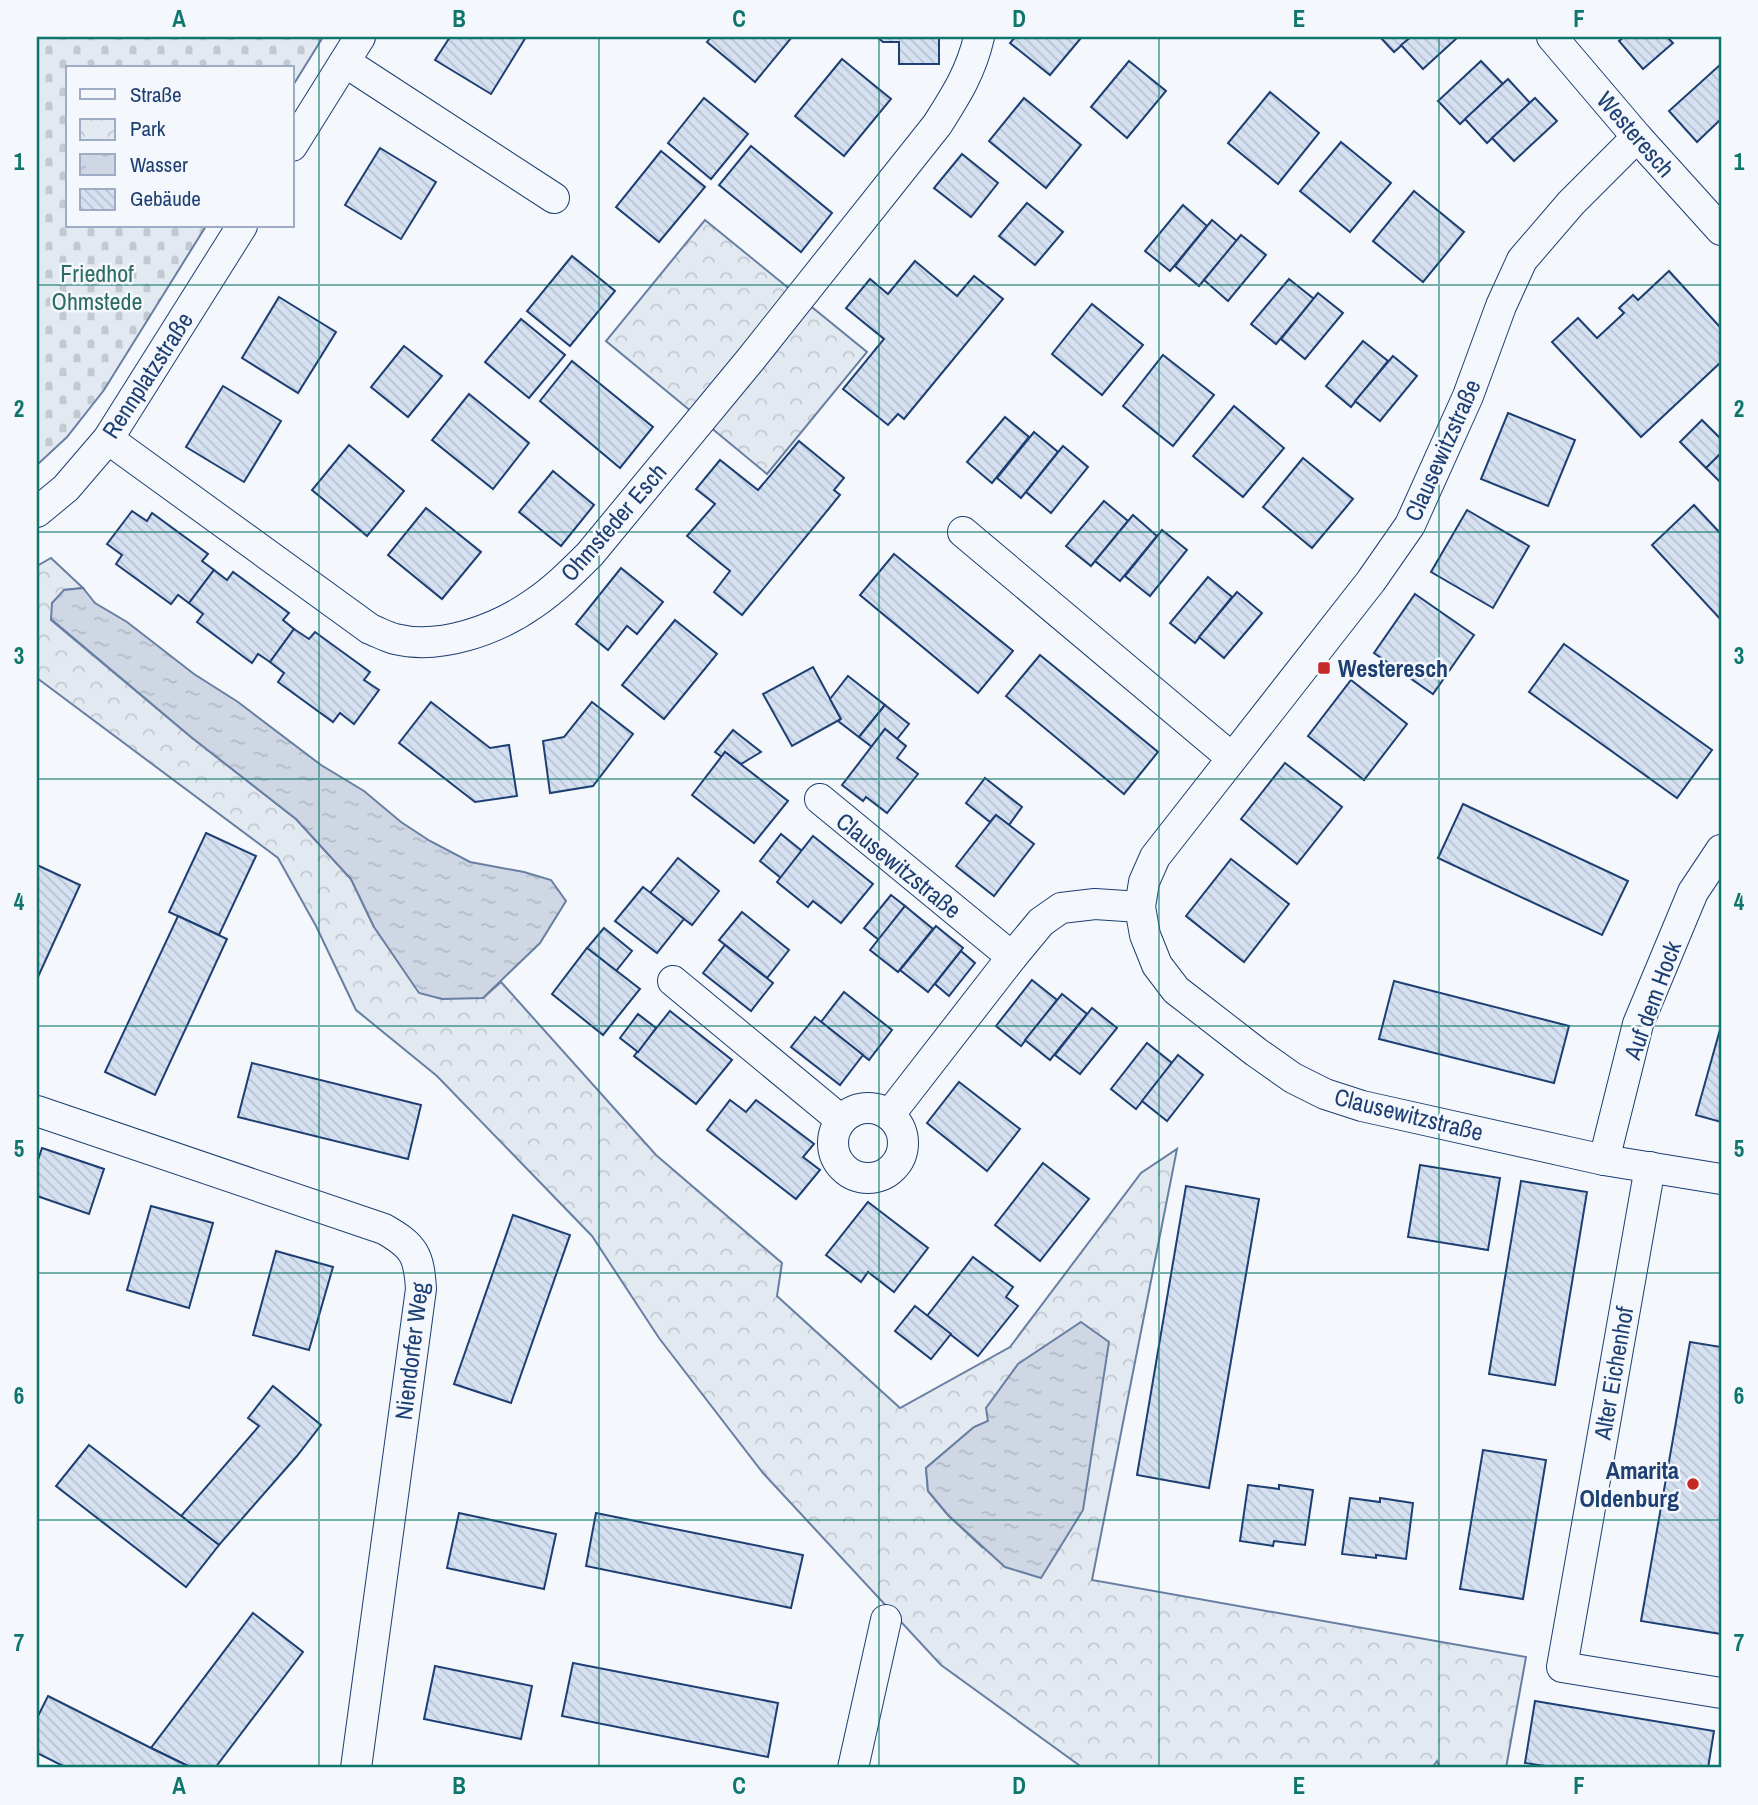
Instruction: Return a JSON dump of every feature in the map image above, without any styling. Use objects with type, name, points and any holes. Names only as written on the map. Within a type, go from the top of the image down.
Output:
[{"type":"street","points":[[294,143],[360,37]]},
{"type":"street","name":"Ohmsteder Esch","points":[[108,439],[370,629],[393,639],[417,642],[445,640],[505,621],[533,605],[562,582],[590,554],[751,359],[937,125],[958,93],[973,61],[979,37]]},
{"type":"street","name":"Westeresch","points":[[1552,37],[1721,230]]},
{"type":"street","points":[[345,62],[554,198]]},
{"type":"street","name":"Clausewitzstraße","points":[[1637,137],[1570,203],[1522,260],[1501,306],[1468,396],[1410,525],[1371,581],[1154,857],[1144,882],[1140,907],[1145,935],[1157,965],[1175,990],[1293,1078],[1325,1094],[1362,1106],[1604,1160],[1721,1179]]},
{"type":"street","name":"Rennplatzstraße","points":[[37,512],[66,488],[108,439],[241,228]]},
{"type":"street","points":[[962,532],[1232,758]]},
{"type":"street","name":"Clausewitzstraße","points":[[820,799],[1012,957]]},
{"type":"street","name":"Auf dem Hock","points":[[1604,1160],[1638,1024],[1693,892],[1721,850]]},
{"type":"street","points":[[890,1114],[1041,922],[1060,908],[1095,904],[1140,907]]},
{"type":"street","points":[[673,981],[841,1120]]},
{"type":"street","points":[[870,1107],[890,1114],[902,1133],[901,1156],[895,1166],[877,1177],[858,1177],[848,1172],[834,1154],[832,1142],[841,1120],[859,1108],[870,1107]]},
{"type":"street","name":"Niendorfer Weg","points":[[37,1111],[384,1229],[400,1238],[413,1251],[420,1269],[421,1289],[356,1768]]},
{"type":"street","name":"Alter Eichenhof","points":[[1650,1167],[1562,1667],[1721,1693]]},
{"type":"street","points":[[853,1768],[886,1620]]},
{"type":"green space","name":"Friedhof Ohmstede","points":[[37,37],[323,37],[294,84],[294,66],[66,66],[66,228],[205,228],[104,390],[67,437],[37,465]]},
{"type":"green space","points":[[705,220],[867,352],[767,474],[606,341]]},
{"type":"green space","points":[[51,558],[83,588],[64,590],[51,620],[191,737],[296,819],[351,879],[374,927],[483,998],[501,982],[656,1155],[782,1263],[777,1296],[900,1408],[1010,1347],[1141,1173],[1177,1149],[1092,1580],[1526,1657],[1506,1768],[1440,1768],[1437,1761],[1432,1768],[1083,1768],[941,1665],[763,1473],[659,1338],[592,1236],[437,1076],[356,1010],[316,926],[278,858],[37,678],[37,566]],"holes":[[[989,1421],[982,1547],[948,1515],[928,1491],[926,1468],[974,1427]]]},
{"type":"water","points":[[83,588],[95,603],[127,622],[194,674],[238,702],[321,765],[364,791],[401,822],[430,841],[470,862],[551,880],[566,901],[540,943],[483,998],[442,999],[419,993],[374,927],[351,879],[296,819],[191,737],[51,619],[52,603],[64,590]]},
{"type":"water","points":[[1081,1322],[1109,1342],[1083,1510],[1041,1578],[1005,1567],[948,1515],[928,1491],[926,1468],[974,1427],[988,1421],[986,1408],[1018,1364]]},
{"type":"building","points":[[450,37],[526,37],[491,94],[435,60]]},
{"type":"building","points":[[711,37],[792,37],[755,82],[707,42]]},
{"type":"building","points":[[877,37],[939,37],[939,64],[899,64],[899,42],[883,42]]},
{"type":"building","points":[[1015,37],[1081,38],[1050,75],[1010,43]]},
{"type":"building","points":[[1380,37],[1411,37],[1394,52]]},
{"type":"building","points":[[1411,37],[1458,37],[1423,69],[1401,45]]},
{"type":"building","points":[[1624,37],[1667,37],[1673,43],[1643,69],[1619,41]]},
{"type":"building","points":[[842,59],[891,99],[844,156],[795,116]]},
{"type":"building","points":[[1129,61],[1166,91],[1127,138],[1091,107]]},
{"type":"building","points":[[1481,61],[1503,84],[1460,124],[1438,101]]},
{"type":"building","points":[[1721,64],[1721,119],[1697,142],[1669,111]]},
{"type":"building","points":[[1508,79],[1530,103],[1487,143],[1465,119]]},
{"type":"building","points":[[1270,92],[1319,133],[1278,184],[1228,143]]},
{"type":"building","points":[[704,98],[748,134],[711,179],[668,143]]},
{"type":"building","points":[[1024,98],[1081,145],[1046,188],[989,141]]},
{"type":"building","points":[[1535,98],[1557,121],[1514,161],[1492,138]]},
{"type":"building","points":[[1341,142],[1391,183],[1350,232],[1300,191]]},
{"type":"building","points":[[751,146],[832,213],[801,252],[719,185]]},
{"type":"building","points":[[380,148],[436,182],[401,239],[345,205]]},
{"type":"building","points":[[661,151],[705,187],[659,242],[616,207]]},
{"type":"building","points":[[962,154],[998,183],[971,217],[934,188]]},
{"type":"building","points":[[1414,191],[1464,232],[1423,282],[1373,241]]},
{"type":"building","points":[[1027,203],[1063,232],[1035,265],[999,236]]},
{"type":"building","points":[[1183,205],[1207,226],[1170,271],[1145,251]]},
{"type":"building","points":[[1212,220],[1237,241],[1199,286],[1175,266]]},
{"type":"building","points":[[1241,235],[1266,255],[1228,301],[1204,280]]},
{"type":"building","points":[[572,256],[615,291],[570,346],[527,311]]},
{"type":"building","points":[[915,261],[957,296],[974,276],[1003,299],[904,419],[898,414],[888,425],[843,389],[884,339],[846,308],[870,279],[888,294]]},
{"type":"building","points":[[1669,271],[1719,326],[1721,324],[1721,362],[1641,437],[1552,342],[1578,318],[1597,338],[1624,313],[1619,308],[1633,295],[1638,300]]},
{"type":"building","points":[[1289,279],[1314,299],[1276,344],[1251,324]]},
{"type":"building","points":[[1318,293],[1343,313],[1305,359],[1281,339]]},
{"type":"building","points":[[279,297],[336,332],[298,393],[242,358]]},
{"type":"building","points":[[1092,304],[1143,345],[1102,395],[1052,354]]},
{"type":"building","points":[[521,319],[565,355],[529,398],[485,362]]},
{"type":"building","points":[[1363,341],[1388,361],[1351,407],[1326,386]]},
{"type":"building","points":[[404,346],[442,376],[408,417],[371,387]]},
{"type":"building","points":[[1163,355],[1214,395],[1173,446],[1123,406]]},
{"type":"building","points":[[1393,356],[1417,376],[1380,421],[1355,401]]},
{"type":"building","points":[[572,361],[653,427],[620,468],[540,401]]},
{"type":"building","points":[[223,386],[281,421],[244,482],[186,447]]},
{"type":"building","points":[[469,394],[529,443],[493,489],[432,440]]},
{"type":"building","points":[[1234,406],[1284,448],[1243,497],[1193,456]]},
{"type":"building","points":[[1508,413],[1575,440],[1548,506],[1481,479]]},
{"type":"building","points":[[1005,417],[1029,437],[992,483],[967,462]]},
{"type":"building","points":[[1702,420],[1721,439],[1721,454],[1706,468],[1680,442]]},
{"type":"building","points":[[1034,432],[1058,452],[1021,498],[997,478]]},
{"type":"building","points":[[799,441],[844,478],[834,490],[840,495],[742,615],[714,592],[730,571],[687,536],[715,504],[696,489],[720,460],[758,490]]},
{"type":"building","points":[[349,445],[404,491],[367,536],[312,490]]},
{"type":"building","points":[[1063,446],[1088,467],[1051,513],[1026,492]]},
{"type":"building","points":[[1719,455],[1721,478],[1719,481],[1706,468]]},
{"type":"building","points":[[1303,458],[1353,499],[1312,548],[1263,507]]},
{"type":"building","points":[[553,471],[594,505],[561,546],[519,512]]},
{"type":"building","points":[[1104,501],[1128,521],[1091,566],[1066,546]]},
{"type":"building","points":[[1694,505],[1721,534],[1721,620],[1652,545]]},
{"type":"building","points":[[426,508],[481,552],[442,599],[388,555]]},
{"type":"building","points":[[1467,510],[1529,546],[1493,608],[1431,572]]},
{"type":"building","points":[[132,511],[147,521],[152,513],[208,554],[202,561],[214,570],[189,603],[178,595],[171,604],[116,564],[122,555],[107,544]]},
{"type":"building","points":[[1133,515],[1157,536],[1120,581],[1095,561]]},
{"type":"building","points":[[1162,530],[1187,550],[1150,596],[1125,576]]},
{"type":"building","points":[[894,554],[1013,651],[978,693],[860,595]]},
{"type":"building","points":[[621,568],[663,602],[637,634],[627,626],[608,650],[576,624]]},
{"type":"building","points":[[214,570],[227,580],[233,572],[289,613],[283,620],[294,629],[270,662],[258,654],[252,663],[197,622],[203,614],[189,603]]},
{"type":"building","points":[[1208,577],[1232,597],[1195,643],[1170,623]]},
{"type":"building","points":[[1237,592],[1262,613],[1224,658],[1199,637]]},
{"type":"building","points":[[1415,594],[1474,635],[1433,694],[1374,653]]},
{"type":"building","points":[[675,620],[717,654],[664,719],[622,685]]},
{"type":"building","points":[[294,629],[309,639],[315,632],[370,672],[364,680],[379,690],[354,724],[340,713],[333,722],[278,682],[284,673],[270,662]]},
{"type":"building","points":[[1564,644],[1712,750],[1677,798],[1529,692]]},
{"type":"building","points":[[1040,655],[1158,752],[1124,794],[1006,696]]},
{"type":"building","points":[[813,667],[841,719],[792,746],[763,694]]},
{"type":"building","points":[[848,676],[885,705],[859,737],[838,721],[841,719],[830,699]]},
{"type":"building","points":[[1351,680],[1407,724],[1364,780],[1308,736]]},
{"type":"building","points":[[431,702],[490,748],[509,745],[517,796],[475,802],[399,743]]},
{"type":"building","points":[[592,702],[633,734],[593,786],[550,793],[543,741],[564,737]]},
{"type":"building","points":[[885,705],[909,724],[897,739],[885,729],[872,747],[859,737]]},
{"type":"building","points":[[885,729],[906,746],[897,758],[918,774],[887,813],[866,797],[863,801],[842,785]]},
{"type":"building","points":[[733,730],[761,752],[741,764],[725,752],[722,757],[715,752]]},
{"type":"building","points":[[725,752],[788,801],[754,843],[692,795]]},
{"type":"building","points":[[1285,763],[1342,807],[1297,864],[1241,819]]},
{"type":"building","points":[[985,778],[1022,807],[1009,825],[996,815],[990,822],[966,803]]},
{"type":"building","points":[[1463,804],[1628,881],[1602,935],[1438,858]]},
{"type":"building","points":[[996,815],[1034,844],[994,896],[956,866]]},
{"type":"building","points":[[206,833],[256,856],[219,935],[169,912]]},
{"type":"building","points":[[781,834],[802,851],[781,878],[760,861]]},
{"type":"building","points":[[813,836],[873,884],[841,923],[813,901],[808,907],[777,882]]},
{"type":"building","points":[[678,858],[719,891],[692,925],[650,893]]},
{"type":"building","points":[[1231,859],[1289,904],[1244,962],[1186,916]]},
{"type":"building","points":[[37,865],[80,885],[37,979]]},
{"type":"building","points":[[643,887],[684,919],[657,953],[615,921]]},
{"type":"building","points":[[891,895],[905,906],[879,940],[864,928]]},
{"type":"building","points":[[905,906],[933,929],[898,972],[870,950]]},
{"type":"building","points":[[742,912],[789,950],[767,978],[719,940]]},
{"type":"building","points":[[178,916],[227,939],[155,1095],[105,1072]]},
{"type":"building","points":[[936,926],[963,948],[928,992],[900,970]]},
{"type":"building","points":[[604,928],[632,951],[616,971],[587,948]]},
{"type":"building","points":[[725,945],[773,983],[751,1011],[703,973]]},
{"type":"building","points":[[587,948],[640,989],[603,1035],[552,994]]},
{"type":"building","points":[[961,951],[975,963],[949,996],[935,984]]},
{"type":"building","points":[[1032,980],[1057,1000],[1021,1046],[996,1026]]},
{"type":"building","points":[[1394,981],[1569,1026],[1554,1083],[1379,1039]]},
{"type":"building","points":[[844,992],[892,1030],[869,1060],[821,1022]]},
{"type":"building","points":[[1062,994],[1087,1014],[1050,1060],[1025,1040]]},
{"type":"building","points":[[1092,1008],[1117,1028],[1080,1074],[1055,1055]]},
{"type":"building","points":[[670,1011],[732,1060],[696,1104],[634,1056]]},
{"type":"building","points":[[638,1014],[656,1028],[638,1052],[620,1038]]},
{"type":"building","points":[[815,1017],[863,1055],[840,1085],[791,1047]]},
{"type":"building","points":[[1721,1026],[1721,1122],[1696,1115]]},
{"type":"building","points":[[1147,1043],[1172,1063],[1136,1109],[1111,1089]]},
{"type":"building","points":[[1178,1055],[1203,1075],[1167,1121],[1142,1101]]},
{"type":"building","points":[[252,1063],[421,1105],[408,1159],[238,1117]]},
{"type":"building","points":[[959,1082],[1020,1129],[987,1171],[927,1123]]},
{"type":"building","points":[[730,1100],[746,1112],[756,1100],[814,1144],[803,1157],[820,1170],[796,1199],[707,1130]]},
{"type":"building","points":[[42,1148],[104,1169],[89,1214],[37,1196],[37,1163]]},
{"type":"building","points":[[1043,1163],[1089,1199],[1040,1261],[995,1225]]},
{"type":"building","points":[[1420,1165],[1500,1178],[1488,1250],[1408,1237]]},
{"type":"building","points":[[1521,1181],[1587,1192],[1555,1385],[1489,1374]]},
{"type":"building","points":[[1186,1186],[1259,1199],[1209,1488],[1137,1475]]},
{"type":"building","points":[[868,1202],[928,1248],[894,1292],[868,1272],[861,1282],[826,1255]]},
{"type":"building","points":[[151,1206],[213,1223],[189,1308],[127,1290]]},
{"type":"building","points":[[513,1215],[570,1235],[511,1403],[454,1384]]},
{"type":"building","points":[[276,1251],[333,1267],[309,1350],[253,1335]]},
{"type":"building","points":[[973,1257],[1013,1287],[1006,1297],[1018,1306],[978,1356],[927,1316]]},
{"type":"building","points":[[915,1306],[951,1334],[931,1359],[895,1331]]},
{"type":"building","name":"Amarita Oldenburg","points":[[1690,1342],[1721,1347],[1721,1634],[1641,1621]]},
{"type":"building","points":[[273,1386],[321,1425],[219,1545],[181,1516],[259,1426],[248,1418]]},
{"type":"building","points":[[89,1445],[219,1545],[186,1587],[56,1486]]},
{"type":"building","points":[[1483,1450],[1546,1460],[1523,1599],[1460,1589]]},
{"type":"building","points":[[1248,1485],[1279,1489],[1279,1485],[1313,1490],[1305,1545],[1274,1541],[1273,1546],[1240,1541]]},
{"type":"building","points":[[1350,1498],[1380,1502],[1380,1498],[1413,1503],[1406,1559],[1342,1554]]},
{"type":"building","points":[[459,1513],[556,1534],[544,1589],[447,1568]]},
{"type":"building","points":[[596,1513],[803,1555],[791,1608],[586,1566]]},
{"type":"building","points":[[253,1613],[303,1652],[215,1768],[192,1768],[151,1748]]},
{"type":"building","points":[[573,1663],[778,1703],[768,1757],[562,1716]]},
{"type":"building","points":[[435,1666],[532,1686],[521,1739],[424,1719]]},
{"type":"building","points":[[48,1696],[192,1768],[67,1768],[37,1753],[37,1718]]},
{"type":"building","points":[[1535,1701],[1714,1731],[1708,1768],[1558,1768],[1525,1763]]},
{"type":"place","name":"Westeresch","points":[[1324,668]]},
{"type":"place","name":"Amarita Oldenburg","points":[[1693,1484]]}]
